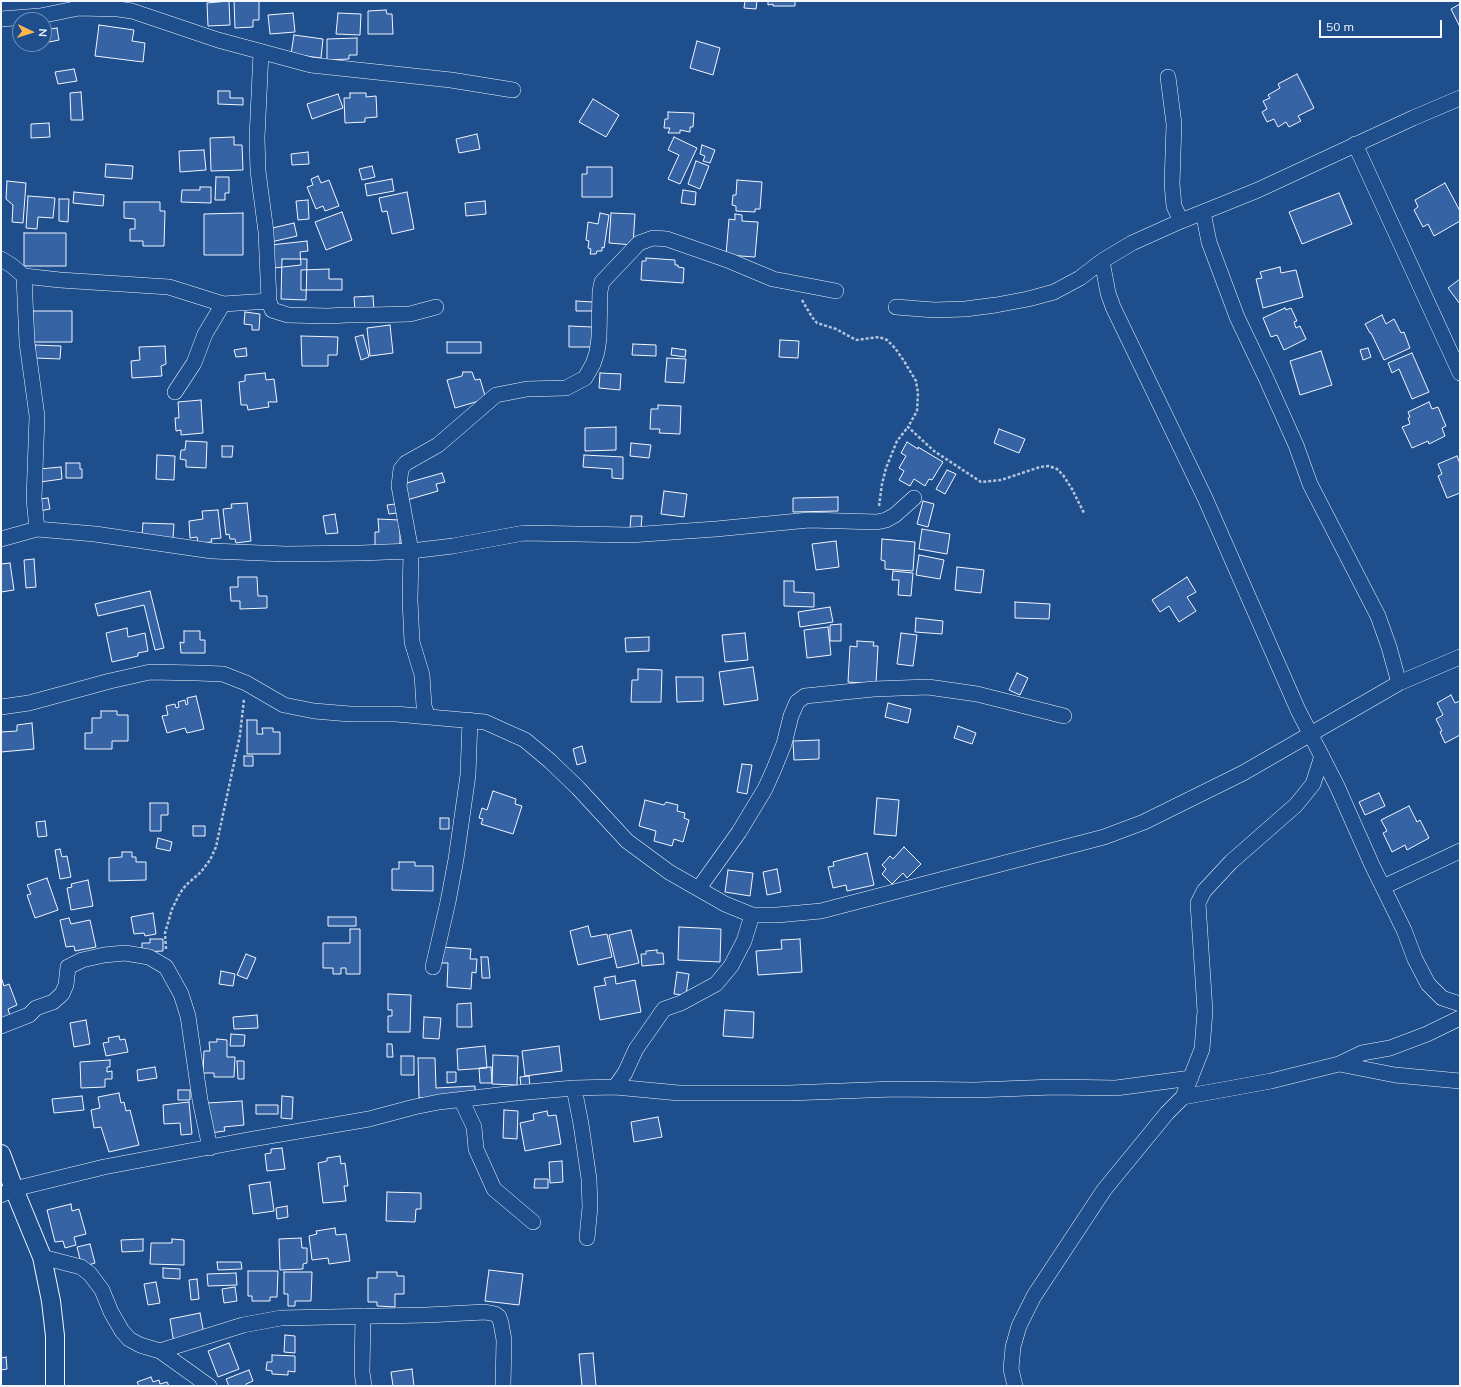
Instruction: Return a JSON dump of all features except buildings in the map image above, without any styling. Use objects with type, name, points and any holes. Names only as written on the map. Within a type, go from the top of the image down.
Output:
[{"type":"street","points":[[1,19],[40,16],[79,8],[118,8],[132,11],[218,40],[311,65],[451,80],[512,90]]},
{"type":"street","points":[[261,52],[257,138],[258,171],[266,232],[270,301],[272,310],[288,315],[328,316],[347,314],[410,314],[436,307]]},
{"type":"street","points":[[1168,77],[1174,124],[1172,184],[1174,206],[1181,221]]},
{"type":"street","points":[[896,307],[934,310],[965,309],[1028,299],[1054,292],[1080,278],[1102,261],[1132,243],[1181,221],[1258,190],[1356,144],[1460,98]]},
{"type":"street","points":[[1356,144],[1460,373]]},
{"type":"street","points":[[1203,212],[1209,242],[1237,317],[1287,425],[1310,484],[1378,616],[1389,647],[1399,683]]},
{"type":"street","points":[[428,717],[424,706],[422,675],[412,642],[410,600],[411,551],[399,486],[401,469],[406,463],[438,445],[482,409],[496,395],[527,389],[566,388],[585,378],[593,364],[597,352],[599,338],[600,291],[602,282],[639,243],[653,238],[667,239],[730,261],[774,279],[836,291]]},
{"type":"street","points":[[1,259],[24,276],[60,280],[169,287],[223,304],[270,301]]},
{"type":"street","points":[[1102,261],[1113,307],[1205,498],[1298,710],[1337,786],[1428,984],[1442,998],[1460,1004]]},
{"type":"street","points":[[24,276],[27,343],[37,416],[34,492],[36,529]]},
{"type":"street","points":[[175,392],[194,363],[205,334],[223,304]]},
{"type":"street","points":[[1,539],[36,529],[108,535],[212,551],[361,554],[411,551],[453,546],[524,533],[630,535],[716,529],[809,520],[877,522],[886,520],[895,515],[914,498]]},
{"type":"street","points":[[1,707],[29,703],[110,681],[150,672],[223,674],[246,683],[284,705],[314,711],[350,714],[396,714],[485,722],[525,740],[550,761],[578,788],[627,842],[669,872],[725,904],[752,915],[777,915],[821,911],[868,900],[1104,837],[1144,822],[1243,773],[1399,683],[1460,657]]},
{"type":"street","points":[[699,888],[739,832],[765,788],[784,744],[791,716],[797,702],[805,696],[874,688],[928,687],[977,694],[1064,716]]},
{"type":"street","points":[[433,967],[456,859],[468,775],[470,720]]},
{"type":"street","points":[[1015,1386],[1011,1369],[1013,1347],[1019,1326],[1034,1296],[1104,1190],[1167,1113],[1183,1097],[1202,1049],[1205,1011],[1198,902],[1204,891],[1231,862],[1296,805],[1313,784],[1322,756]]},
{"type":"street","points":[[1383,887],[1460,851]]},
{"type":"street","points":[[615,1087],[625,1073],[636,1049],[664,1009],[681,1003],[716,984],[732,966],[744,941],[752,915]]},
{"type":"street","points":[[1,1026],[29,1015],[36,1008],[53,1002],[62,994],[64,990],[68,967],[82,960],[104,955],[125,953],[149,957],[166,967],[181,994],[188,1016],[200,1100],[210,1148]]},
{"type":"street","points":[[1183,1097],[1271,1081],[1339,1064],[1362,1053],[1390,1048],[1419,1037],[1460,1018]]},
{"type":"street","points":[[1339,1064],[1395,1075],[1460,1081]]},
{"type":"street","points":[[7,1192],[104,1167],[370,1119],[414,1107],[460,1099],[574,1088],[615,1087],[687,1093],[789,1093],[894,1089],[975,1090],[1054,1087],[1116,1088],[1191,1078]]},
{"type":"street","points":[[574,1088],[582,1132],[588,1179],[590,1207],[587,1238]]},
{"type":"street","points":[[460,1099],[474,1127],[476,1149],[494,1189],[533,1222]]},
{"type":"street","points":[[1,1154],[7,1192],[42,1257],[51,1301],[55,1336],[55,1386]]},
{"type":"street","points":[[42,1257],[81,1267],[90,1274],[102,1290],[111,1312],[122,1331],[129,1339],[140,1345],[160,1351],[209,1386]]},
{"type":"street","points":[[160,1351],[242,1325],[281,1318],[466,1313],[495,1314],[499,1317],[504,1340],[503,1386]]},
{"type":"street","points":[[363,1316],[364,1386]]},
{"type":"path","points":[[791,282],[817,323],[856,340],[879,337],[887,340],[895,348],[916,381],[918,393],[917,411],[908,427],[897,441],[886,468],[882,484],[877,522]]},
{"type":"path","points":[[908,427],[934,451],[981,482],[1001,480],[1040,467],[1049,466],[1057,469],[1072,488],[1084,513]]},
{"type":"path","points":[[166,967],[165,933],[172,909],[180,893],[186,885],[201,872],[210,860],[216,847],[240,735],[246,683]]}]
